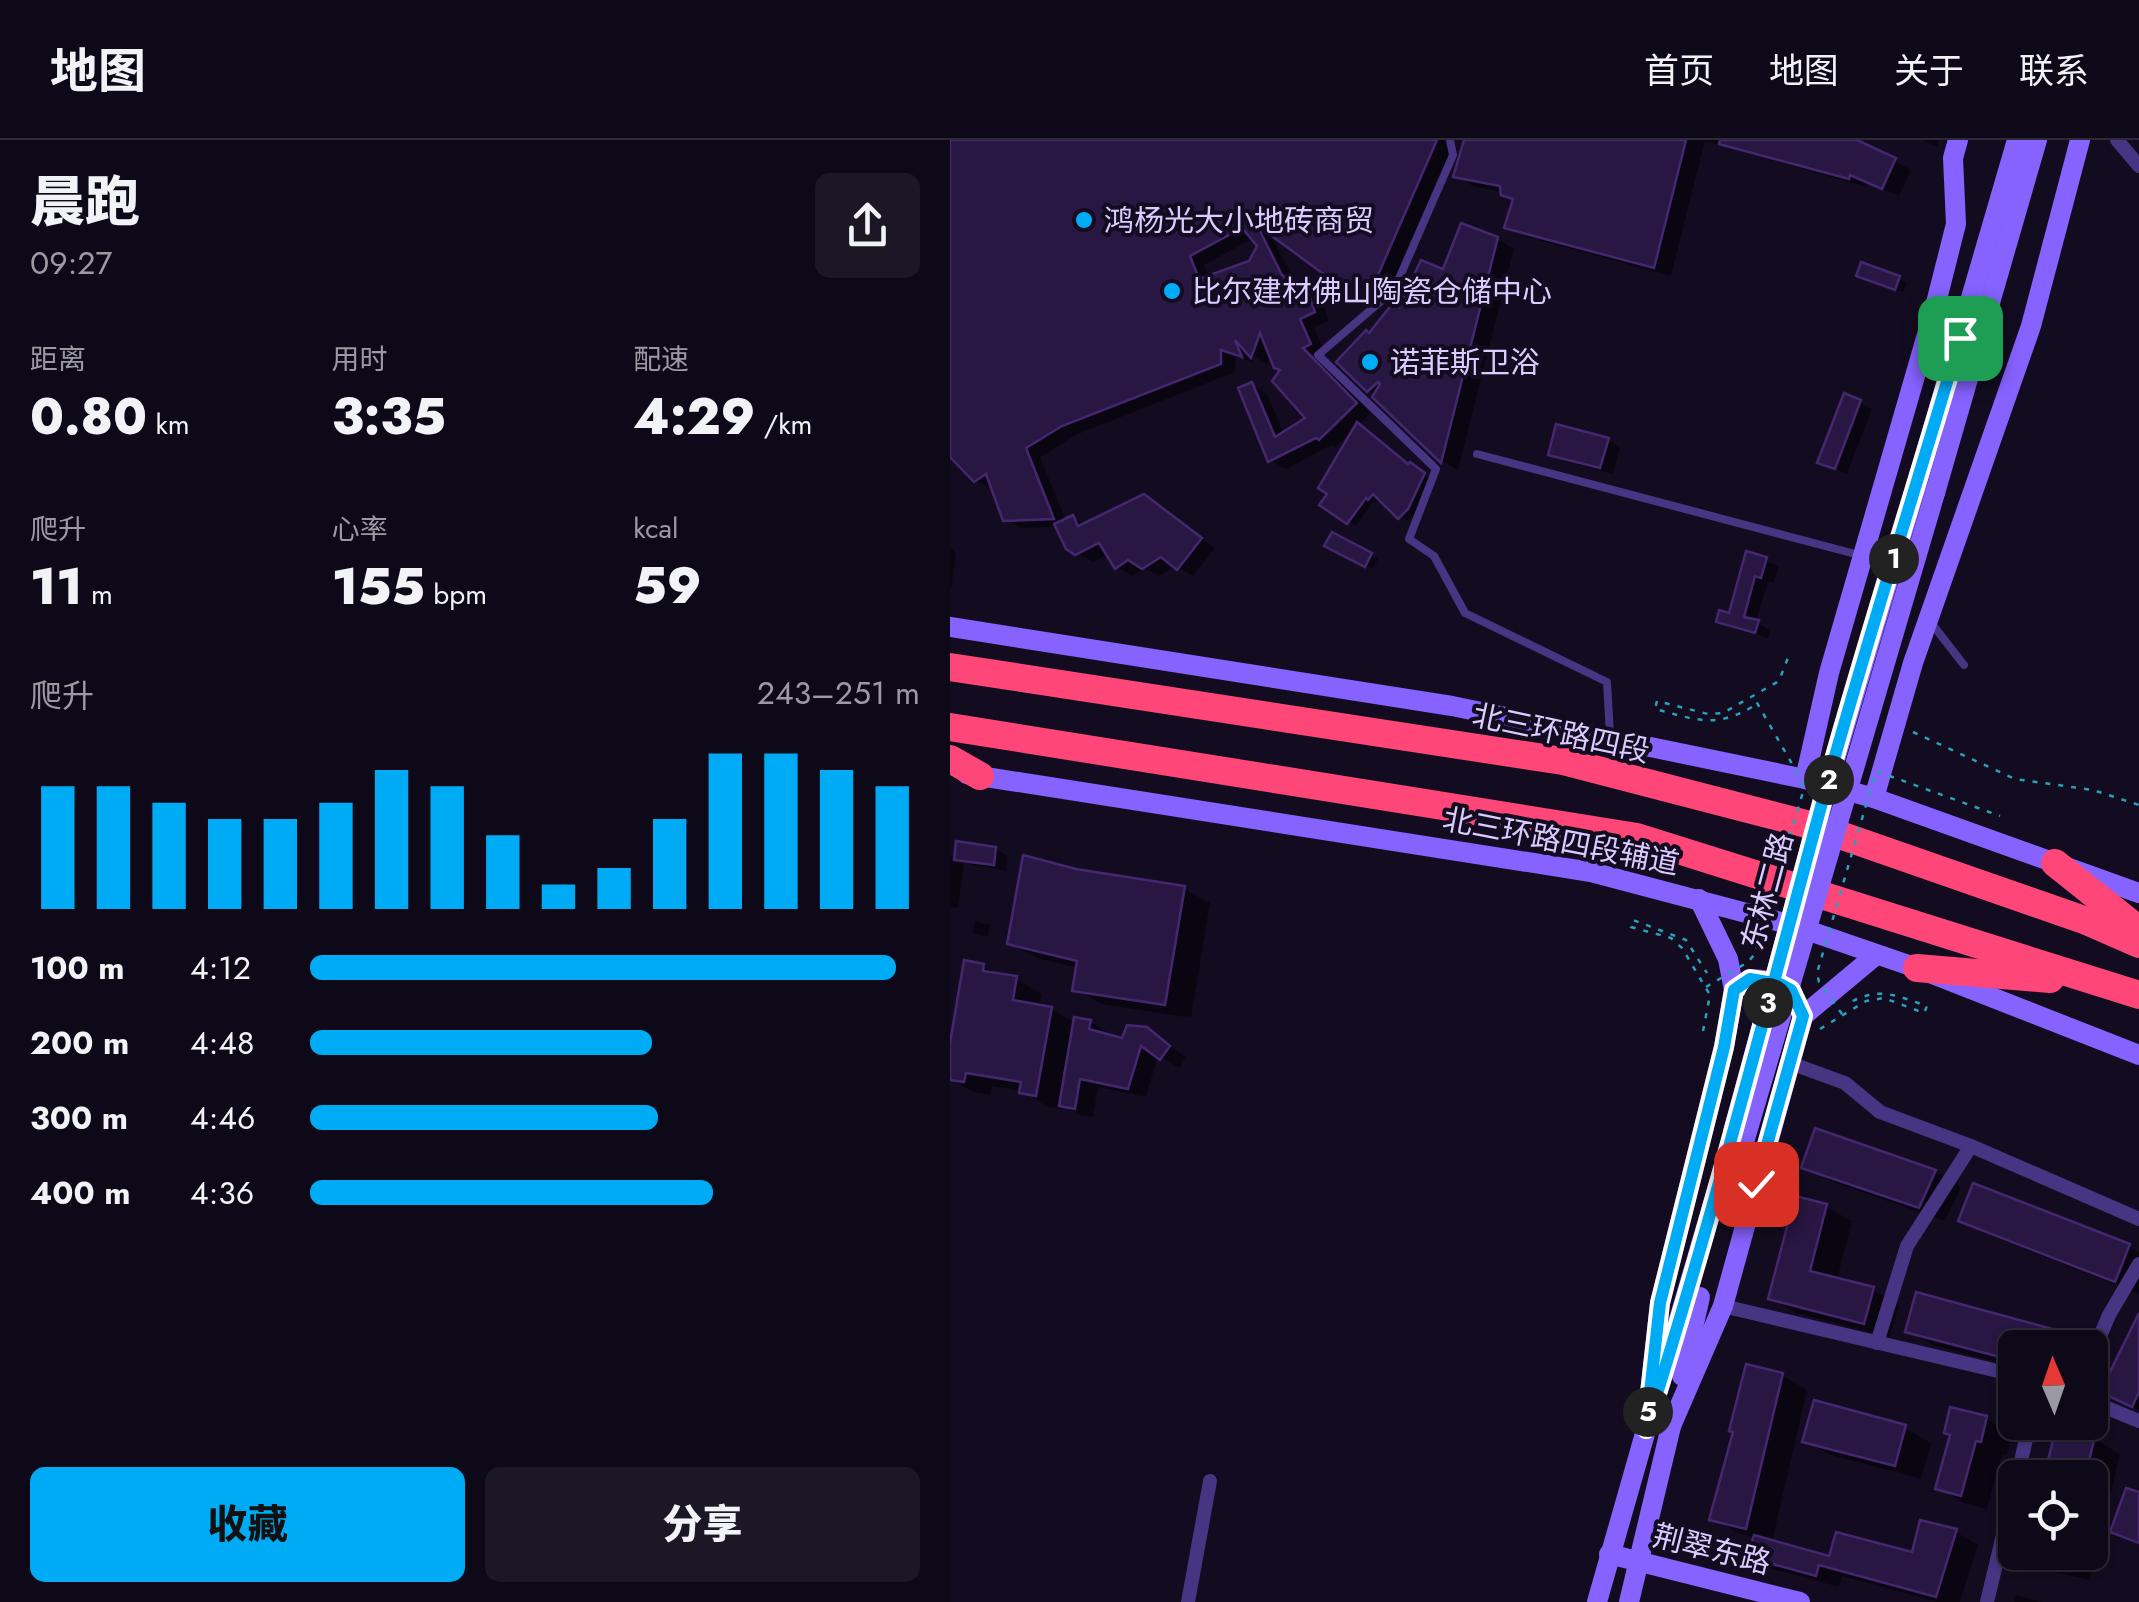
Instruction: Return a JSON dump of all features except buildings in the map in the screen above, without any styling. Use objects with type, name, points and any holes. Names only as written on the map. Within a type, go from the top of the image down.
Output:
[{"type":"highway","name":"北三环路四段","points":[[950,667],[1563,762],[1814,826],[2084,920],[2139,944]]},
{"type":"highway","points":[[950,726],[1636,837],[2139,995]]},
{"type":"highway","points":[[950,759],[980,776]]},
{"type":"highway","points":[[2056,863],[2139,930]]},
{"type":"highway","points":[[1917,968],[2102,983]]},
{"type":"main road","points":[[1805,779],[1829,673],[1956,224],[1953,158],[1958,140]]},
{"type":"main road","name":"东林二路","points":[[1597,1602],[1646,1429],[1726,1181],[1925,491],[2017,140]]},
{"type":"main road","name":"东林二路","points":[[1925,491],[2037,140]]},
{"type":"main road","points":[[1874,798],[1891,732],[2031,326],[2080,140]]},
{"type":"main road","points":[[950,626],[1452,706],[1805,779],[1874,798],[2139,893]]},
{"type":"main road","name":"北三环路四段辅道","points":[[950,771],[1591,872],[1792,924],[2139,1054]]},
{"type":"main road","points":[[1646,1429],[1660,1303],[1724,1047],[1734,990],[1728,959],[1699,900]]},
{"type":"main road","points":[[1671,1426],[1722,1306],[1803,1016],[1876,955]]},
{"type":"main road","points":[[1734,990],[1750,979],[1780,984],[1791,990],[1803,1016]]},
{"type":"main road","name":"东林二路","points":[[1629,1602],[1726,1181]]},
{"type":"main road","name":"荆翠东路","points":[[1609,1554],[1800,1602]]},
{"type":"street","points":[[2117,140],[2139,166]]},
{"type":"street","points":[[1790,1063],[1845,1083],[1880,1112],[1971,1146],[2139,1219]]},
{"type":"street","points":[[1878,1343],[1907,1246],[1971,1146]]},
{"type":"street","points":[[2102,1330],[2139,1264]]},
{"type":"street","points":[[1722,1306],[1998,1371]]},
{"type":"street","points":[[2108,1408],[2139,1420]]},
{"type":"street","points":[[1188,1602],[1210,1481]]},
{"type":"street","points":[[1987,1602],[1998,1556]]},
{"type":"lane","points":[[1450,140],[1453,154],[1394,290],[1318,355],[1436,469],[1409,539],[1434,556],[1466,613],[1606,682],[1611,739]]},
{"type":"lane","points":[[1476,454],[1863,556]]},
{"type":"lane","points":[[1930,620],[1964,665]]},
{"type":"path","points":[[1752,707],[1732,719],[1707,722],[1654,708],[1656,701],[1708,714],[1723,712],[1779,681],[1789,655]]},
{"type":"path","points":[[1706,987],[1754,955],[1803,792],[1802,781],[1753,696]]},
{"type":"path","points":[[1907,730],[2015,780],[2093,790],[2139,805]]},
{"type":"path","points":[[1842,1014],[1817,973],[1876,771],[2000,816]]},
{"type":"path","points":[[1703,1031],[1710,1002],[1706,987],[1682,948],[1671,938],[1631,928],[1633,920],[1686,940],[1707,973]]},
{"type":"path","points":[[1813,1037],[1823,1025],[1866,1001],[1884,998],[1924,1012],[1927,1006],[1887,993],[1872,993],[1838,1009]]},
{"type":"place","name":"鸿杨光大小地砖商贸","points":[[1084,220]]},
{"type":"place","name":"比尔建材佛山陶瓷仓储中心","points":[[1172,291]]},
{"type":"place","name":"诺菲斯卫浴","points":[[1370,362]]},
{"type":"route","points":[[1756,1184],[1803,1016],[1791,990],[1780,984],[1769,981],[1757,978],[1738,984],[1734,990],[1724,1047],[1660,1303],[1646,1429],[1690,1292],[1720,1180],[1756,1047],[1792,915],[1828,782],[1960,338]]}]
